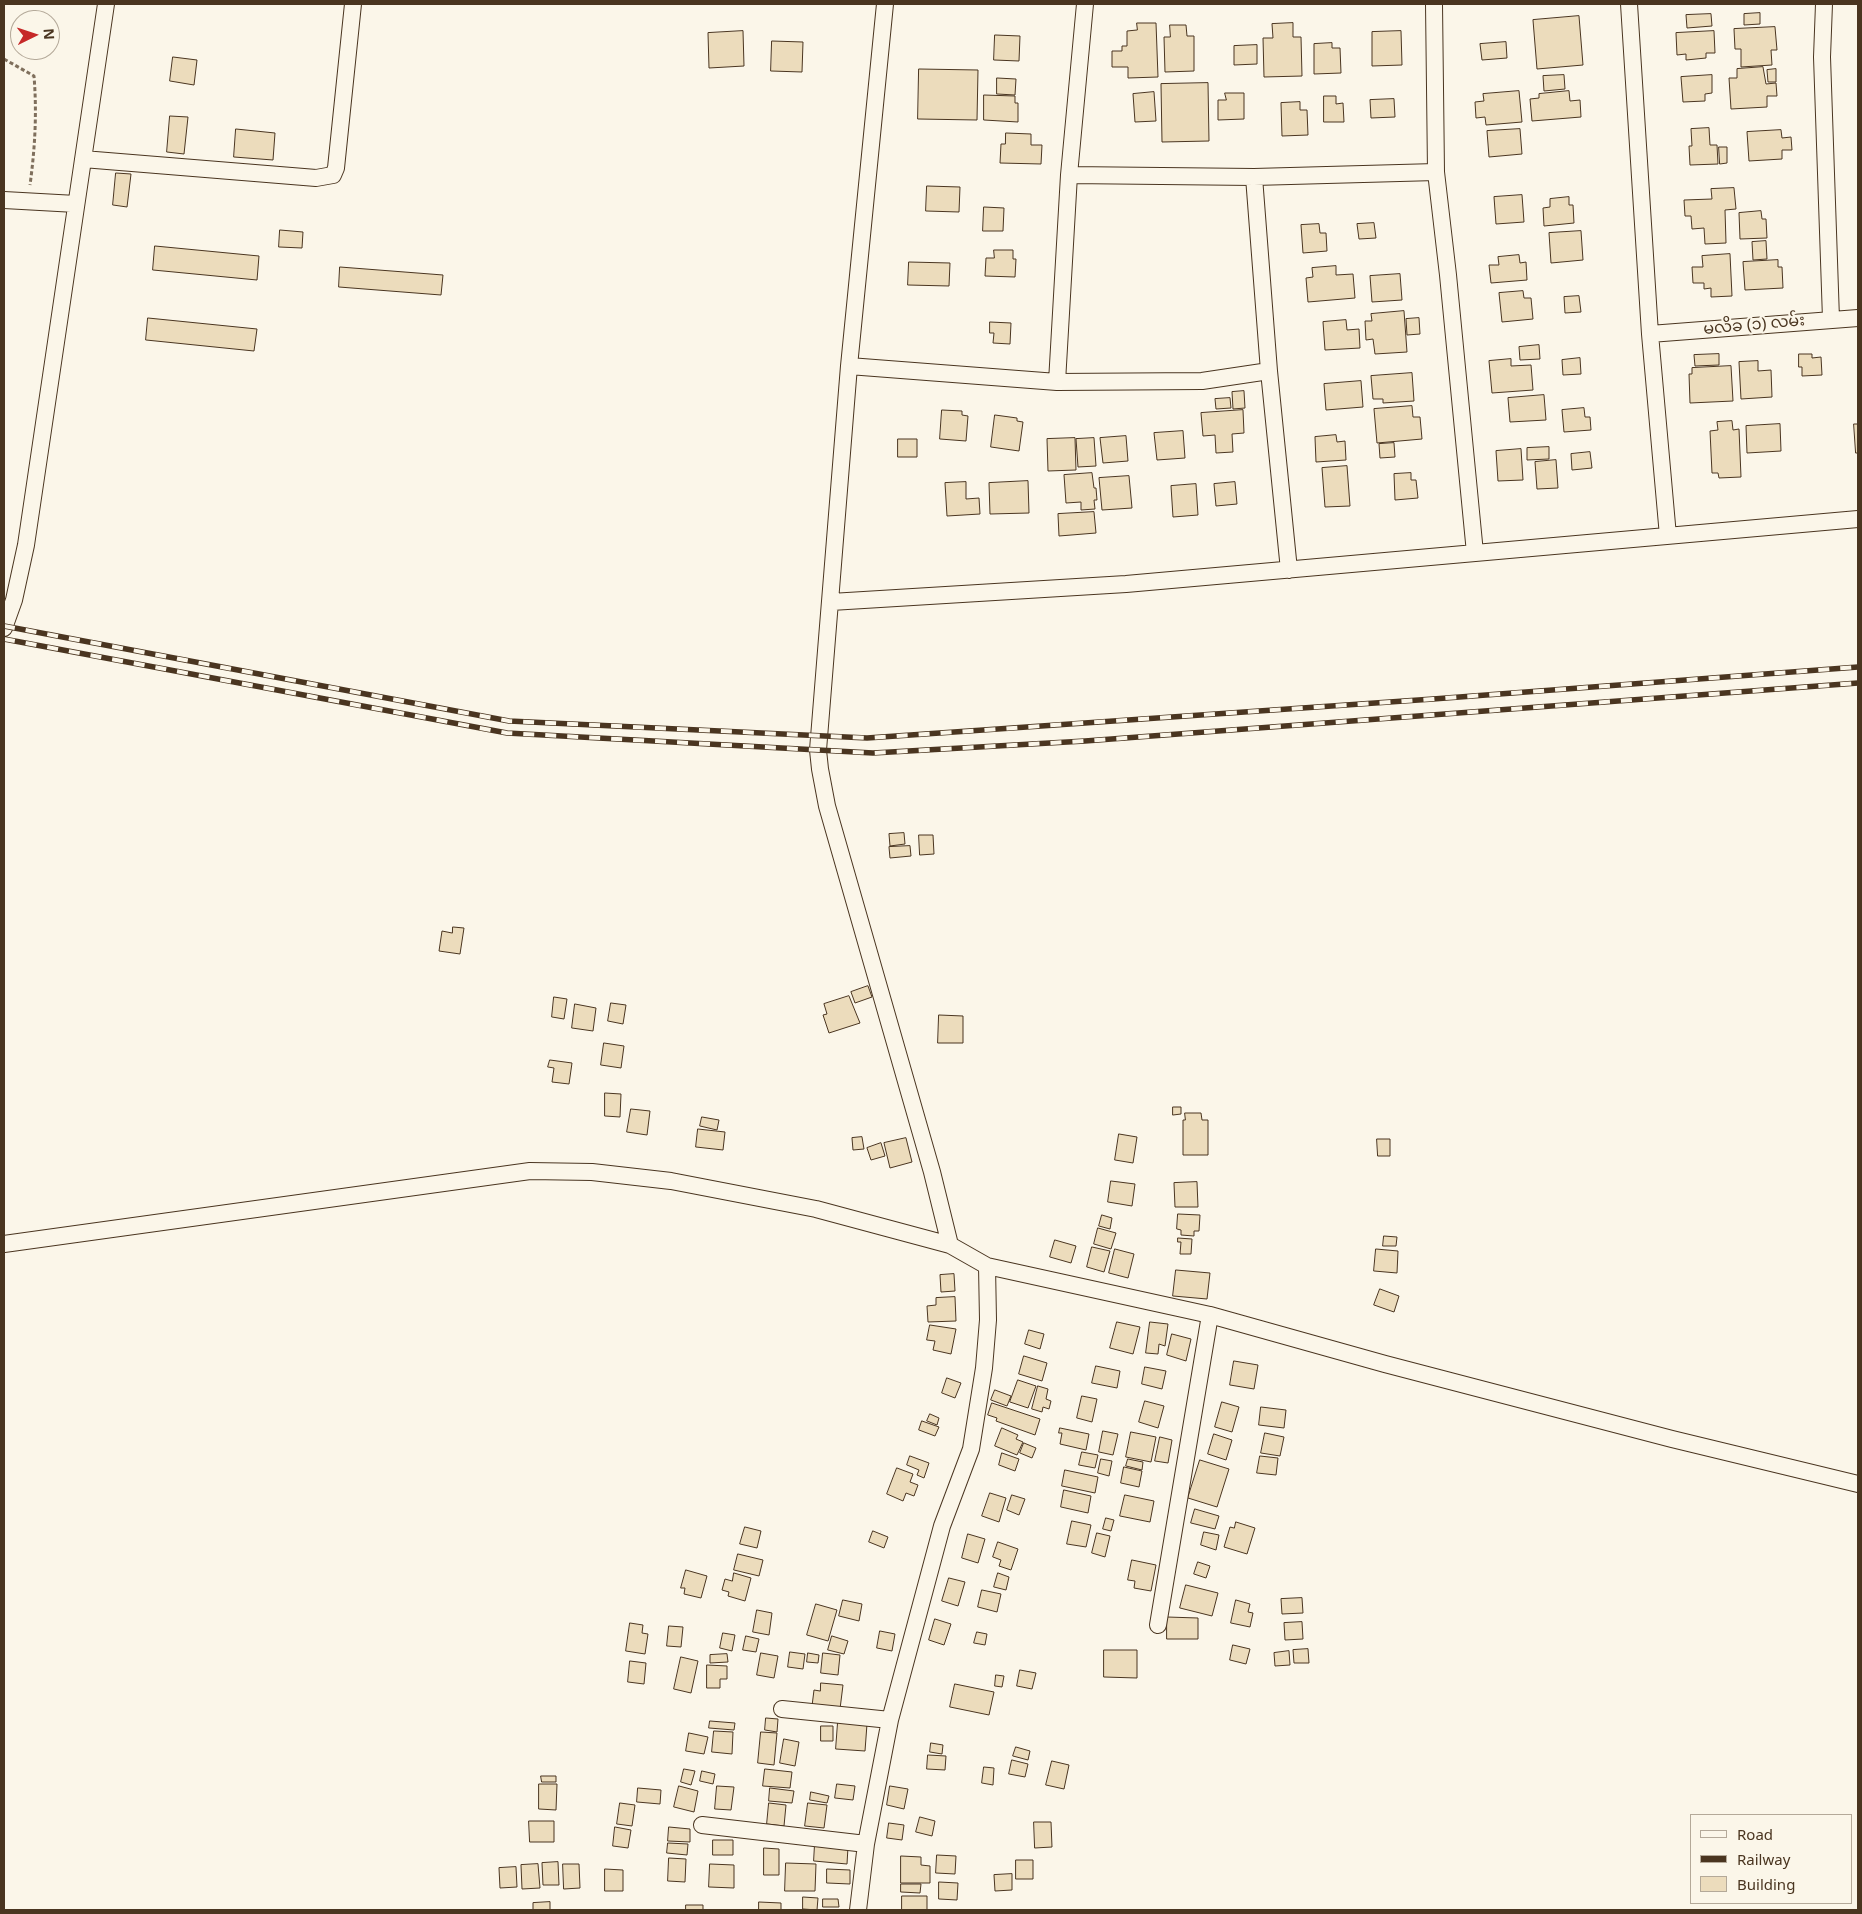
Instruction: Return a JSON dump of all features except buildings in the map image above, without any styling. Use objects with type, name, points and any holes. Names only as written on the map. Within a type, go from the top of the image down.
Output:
[{"type":"street","points":[[4,628],[14,600],[26,545],[106,4]]},
{"type":"street","points":[[83,159],[316,178],[333,176],[336,168],[353,4]]},
{"type":"street","points":[[885,4],[849,366],[818,750],[827,806],[932,1172],[950,1245]]},
{"type":"street","points":[[1057,382],[1069,175],[1085,4]]},
{"type":"street","points":[[1434,4],[1436,172],[1475,553]]},
{"type":"street","points":[[1629,4],[1650,334],[1668,536]]},
{"type":"street","points":[[1824,4],[1822,57],[1831,319]]},
{"type":"street","points":[[1069,175],[1254,177],[1436,172]]},
{"type":"street","points":[[1254,177],[1268,371],[1289,570]]},
{"type":"street","points":[[4,200],[76,204]]},
{"type":"street","name":"မလိခ (၁) လမ်း","points":[[1650,334],[1858,318]]},
{"type":"street","points":[[849,366],[1057,382],[1202,381],[1268,371]]},
{"type":"street","points":[[830,602],[1126,584],[1858,520]]},
{"type":"street","points":[[4,1244],[530,1171],[592,1172],[671,1181],[816,1209],[950,1245],[987,1266],[1210,1315],[1385,1364],[1652,1434],[1858,1484]]},
{"type":"street","points":[[858,1910],[866,1844],[890,1720],[942,1526],[971,1449],[984,1368],[988,1320],[987,1266]]},
{"type":"street","points":[[1158,1625],[1210,1315]]},
{"type":"street","points":[[782,1709],[890,1720]]},
{"type":"street","points":[[702,1825],[866,1844]]},
{"type":"path","points":[[4,59],[34,76],[37,112],[35,154],[28,202]]},
{"type":"railway","points":[[4,626],[509,721],[867,738],[1433,699],[1858,667]]},
{"type":"railway","points":[[4,639],[507,733],[873,753],[1085,741],[1858,683]]}]
